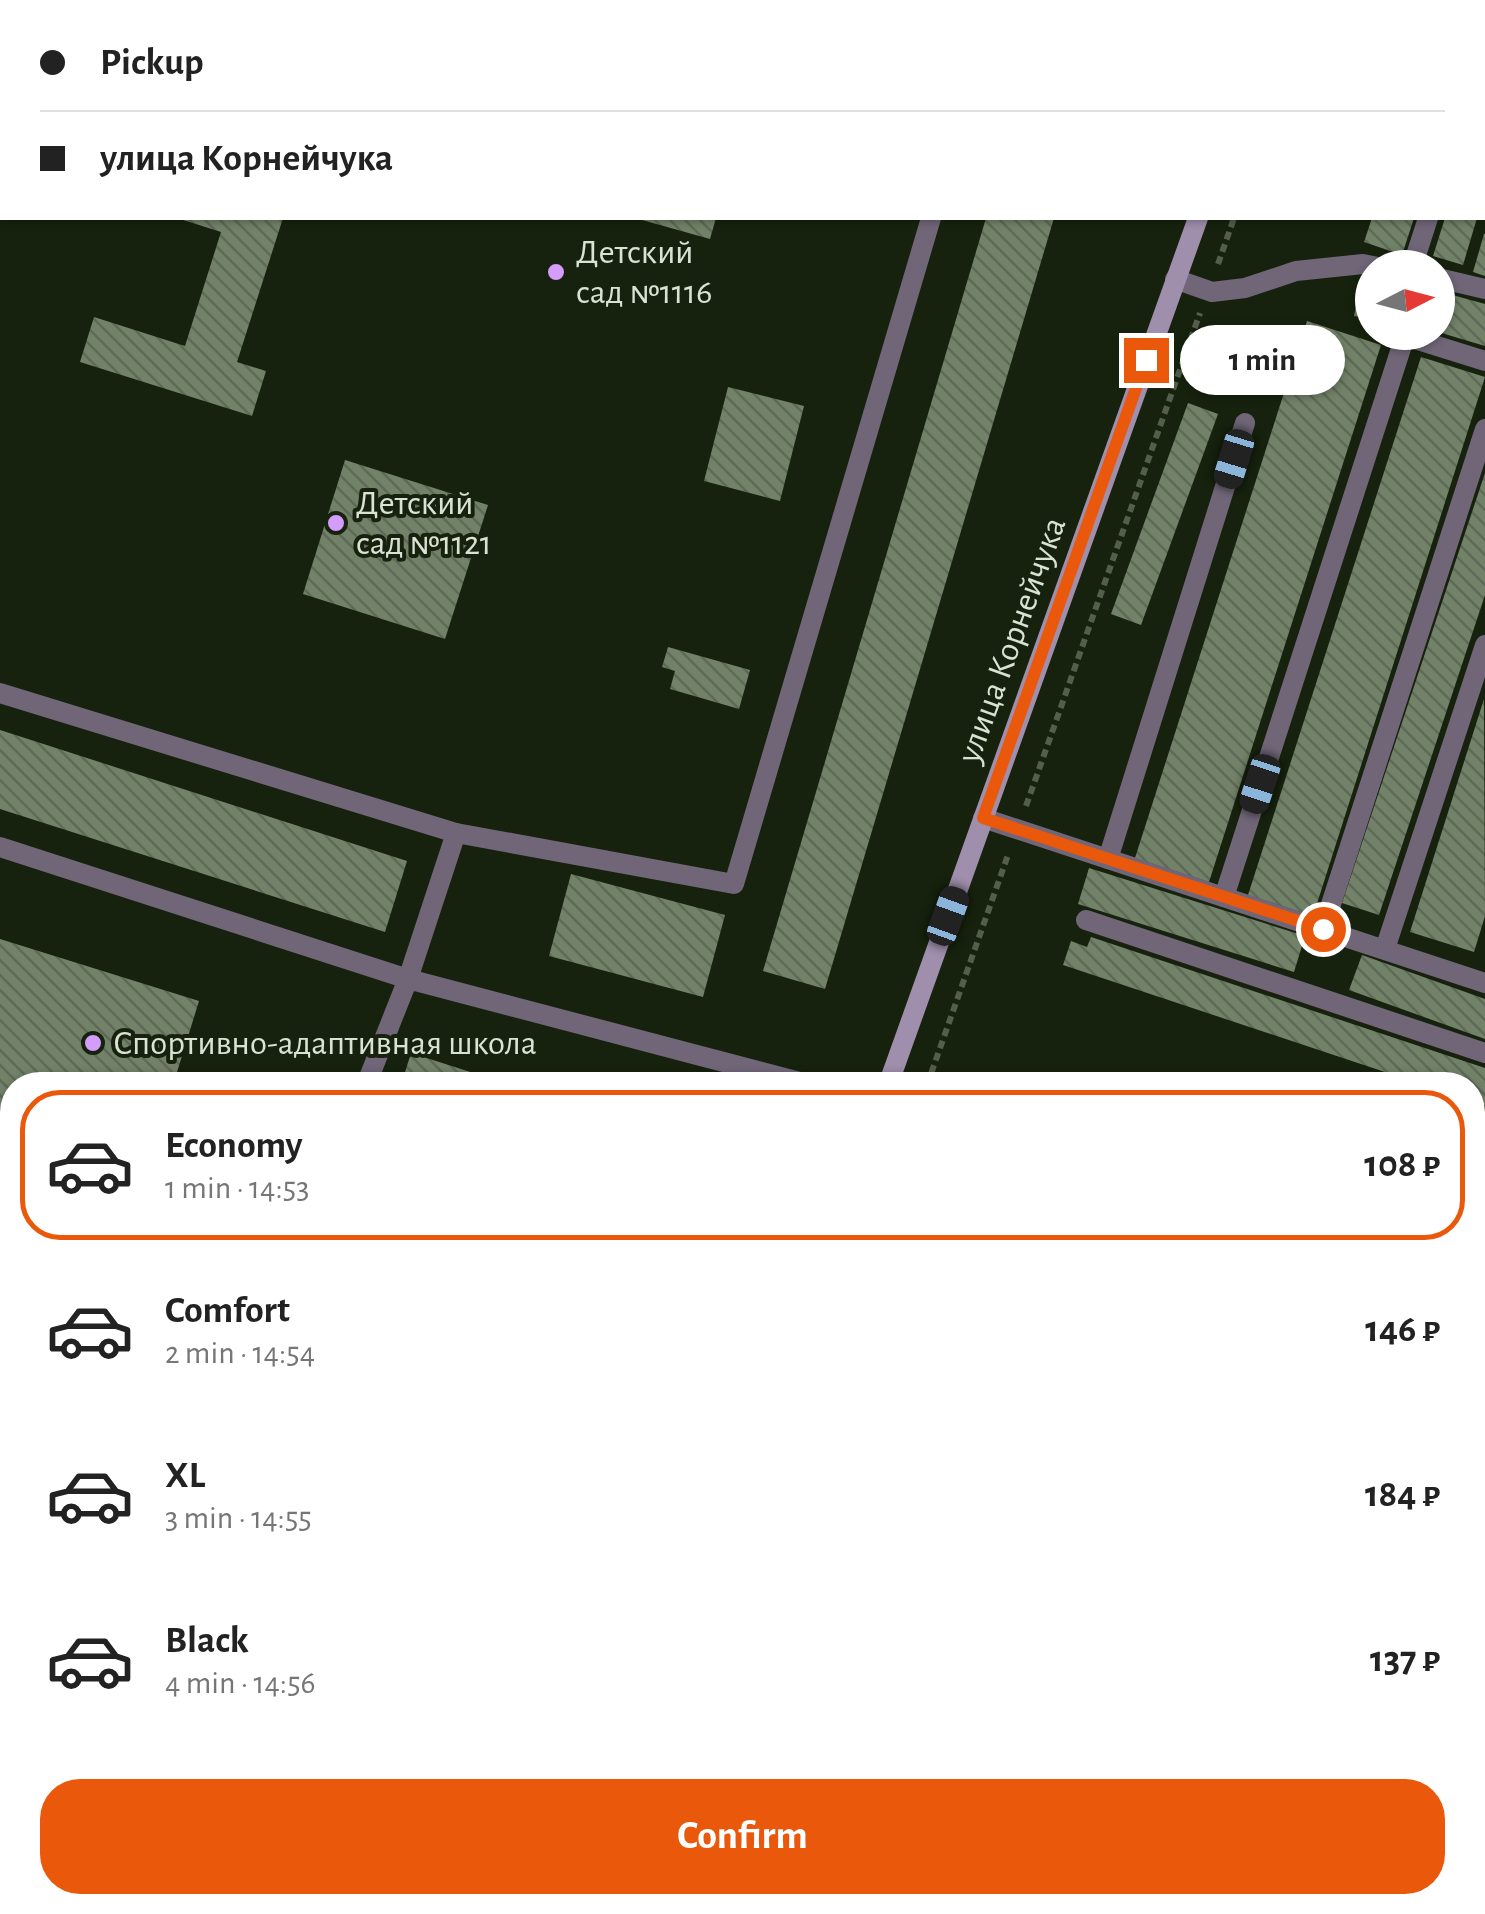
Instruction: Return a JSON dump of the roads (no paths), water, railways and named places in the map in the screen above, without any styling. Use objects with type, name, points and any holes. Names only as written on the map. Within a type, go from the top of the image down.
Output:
[{"type":"street","name":"улица Корнейчука","points":[[893,1072],[1197,220]]},
{"type":"lane","points":[[0,694],[456,833],[734,884],[931,220]]},
{"type":"lane","points":[[1418,250],[1427,220]]},
{"type":"lane","points":[[1175,280],[1208,290],[1245,288],[1296,271],[1355,265]]},
{"type":"lane","points":[[1455,282],[1485,289]]},
{"type":"lane","points":[[1224,897],[1405,336],[1485,361]]},
{"type":"lane","points":[[1108,859],[1245,423]]},
{"type":"lane","points":[[1323,929],[1485,429]]},
{"type":"lane","points":[[1386,949],[1485,645]]},
{"type":"lane","points":[[983,818],[1386,949],[1483,976]]},
{"type":"lane","points":[[371,1072],[408,979],[456,833]]},
{"type":"lane","points":[[0,847],[408,979],[762,1072]]},
{"type":"lane","points":[[1086,920],[1485,1053]]},
{"type":"place","name":"Детский сад №1116","points":[[556,272]]},
{"type":"place","name":"Детский сад №1121","points":[[336,523]]},
{"type":"place","name":"Спортивно-адаптивная школа","points":[[93,1043]]}]
